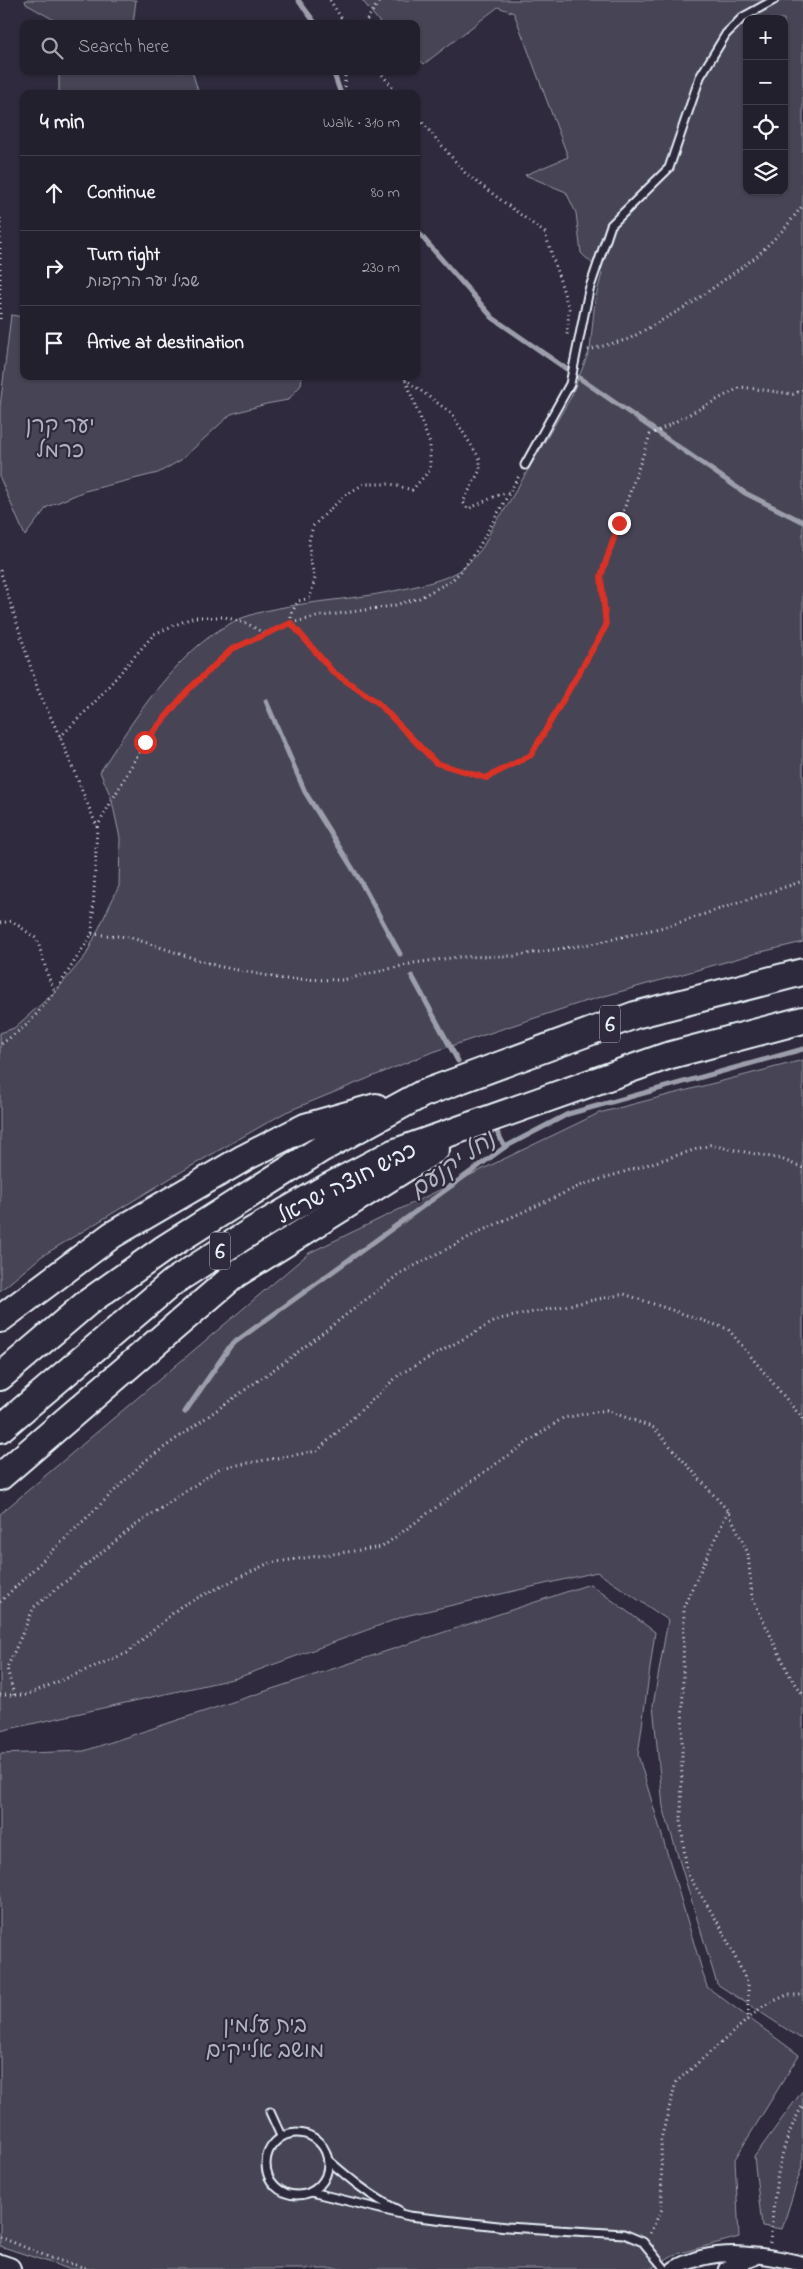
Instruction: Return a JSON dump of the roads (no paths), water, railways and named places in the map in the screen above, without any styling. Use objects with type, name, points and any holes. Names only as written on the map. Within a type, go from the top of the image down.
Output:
[{"type":"highway","name":"כביש חוצה ישראל","points":[[0,1376],[87,1303],[162,1250],[321,1148],[422,1094],[635,1015],[803,972]]},
{"type":"highway","name":"כביש חוצה ישראל","points":[[0,1429],[173,1282],[252,1230],[392,1153],[473,1126],[666,1056],[803,1020]]},
{"type":"highway","points":[[0,1319],[112,1235],[244,1158],[305,1127],[422,1094]]},
{"type":"highway","points":[[0,1477],[236,1274],[473,1126]]},
{"type":"main road","points":[[0,2266],[9,2269]]},
{"type":"street","points":[[674,2269],[704,2257],[727,2254],[765,2256],[803,2264]]},
{"type":"street","points":[[726,2269],[765,2256]]},
{"type":"lane","points":[[525,465],[570,384],[589,290],[611,225],[669,168],[700,77],[726,34],[743,17],[774,0]]},
{"type":"lane","points":[[270,2112],[281,2136]]},
{"type":"lane","points":[[328,2160],[325,2179],[311,2192],[301,2195],[290,2194],[280,2190],[267,2174],[268,2152],[273,2143],[281,2136],[301,2132],[311,2135],[322,2146],[328,2160],[352,2181],[379,2201],[409,2216]]},
{"type":"lane","points":[[311,2192],[409,2216],[507,2227],[602,2231],[624,2234],[644,2242],[665,2269]]},
{"type":"waterway","points":[[298,0],[313,20]]},
{"type":"waterway","points":[[334,75],[340,90]]},
{"type":"waterway","points":[[420,235],[493,318],[745,493],[803,522]]},
{"type":"waterway","points":[[266,701],[305,792],[361,882],[400,954]]},
{"type":"waterway","points":[[412,976],[458,1061]]},
{"type":"waterway","name":"נחל יקנעם","points":[[185,1412],[231,1345],[505,1147],[568,1114],[803,1049]]},
{"type":"waterway","points":[[497,1132],[505,1147]]},
{"type":"park label","name":"יער קרן כרמל","points":[[60,436]]},
{"type":"park label","name":"בית עלמין מושב אלייקים","points":[[265,2036]]}]
